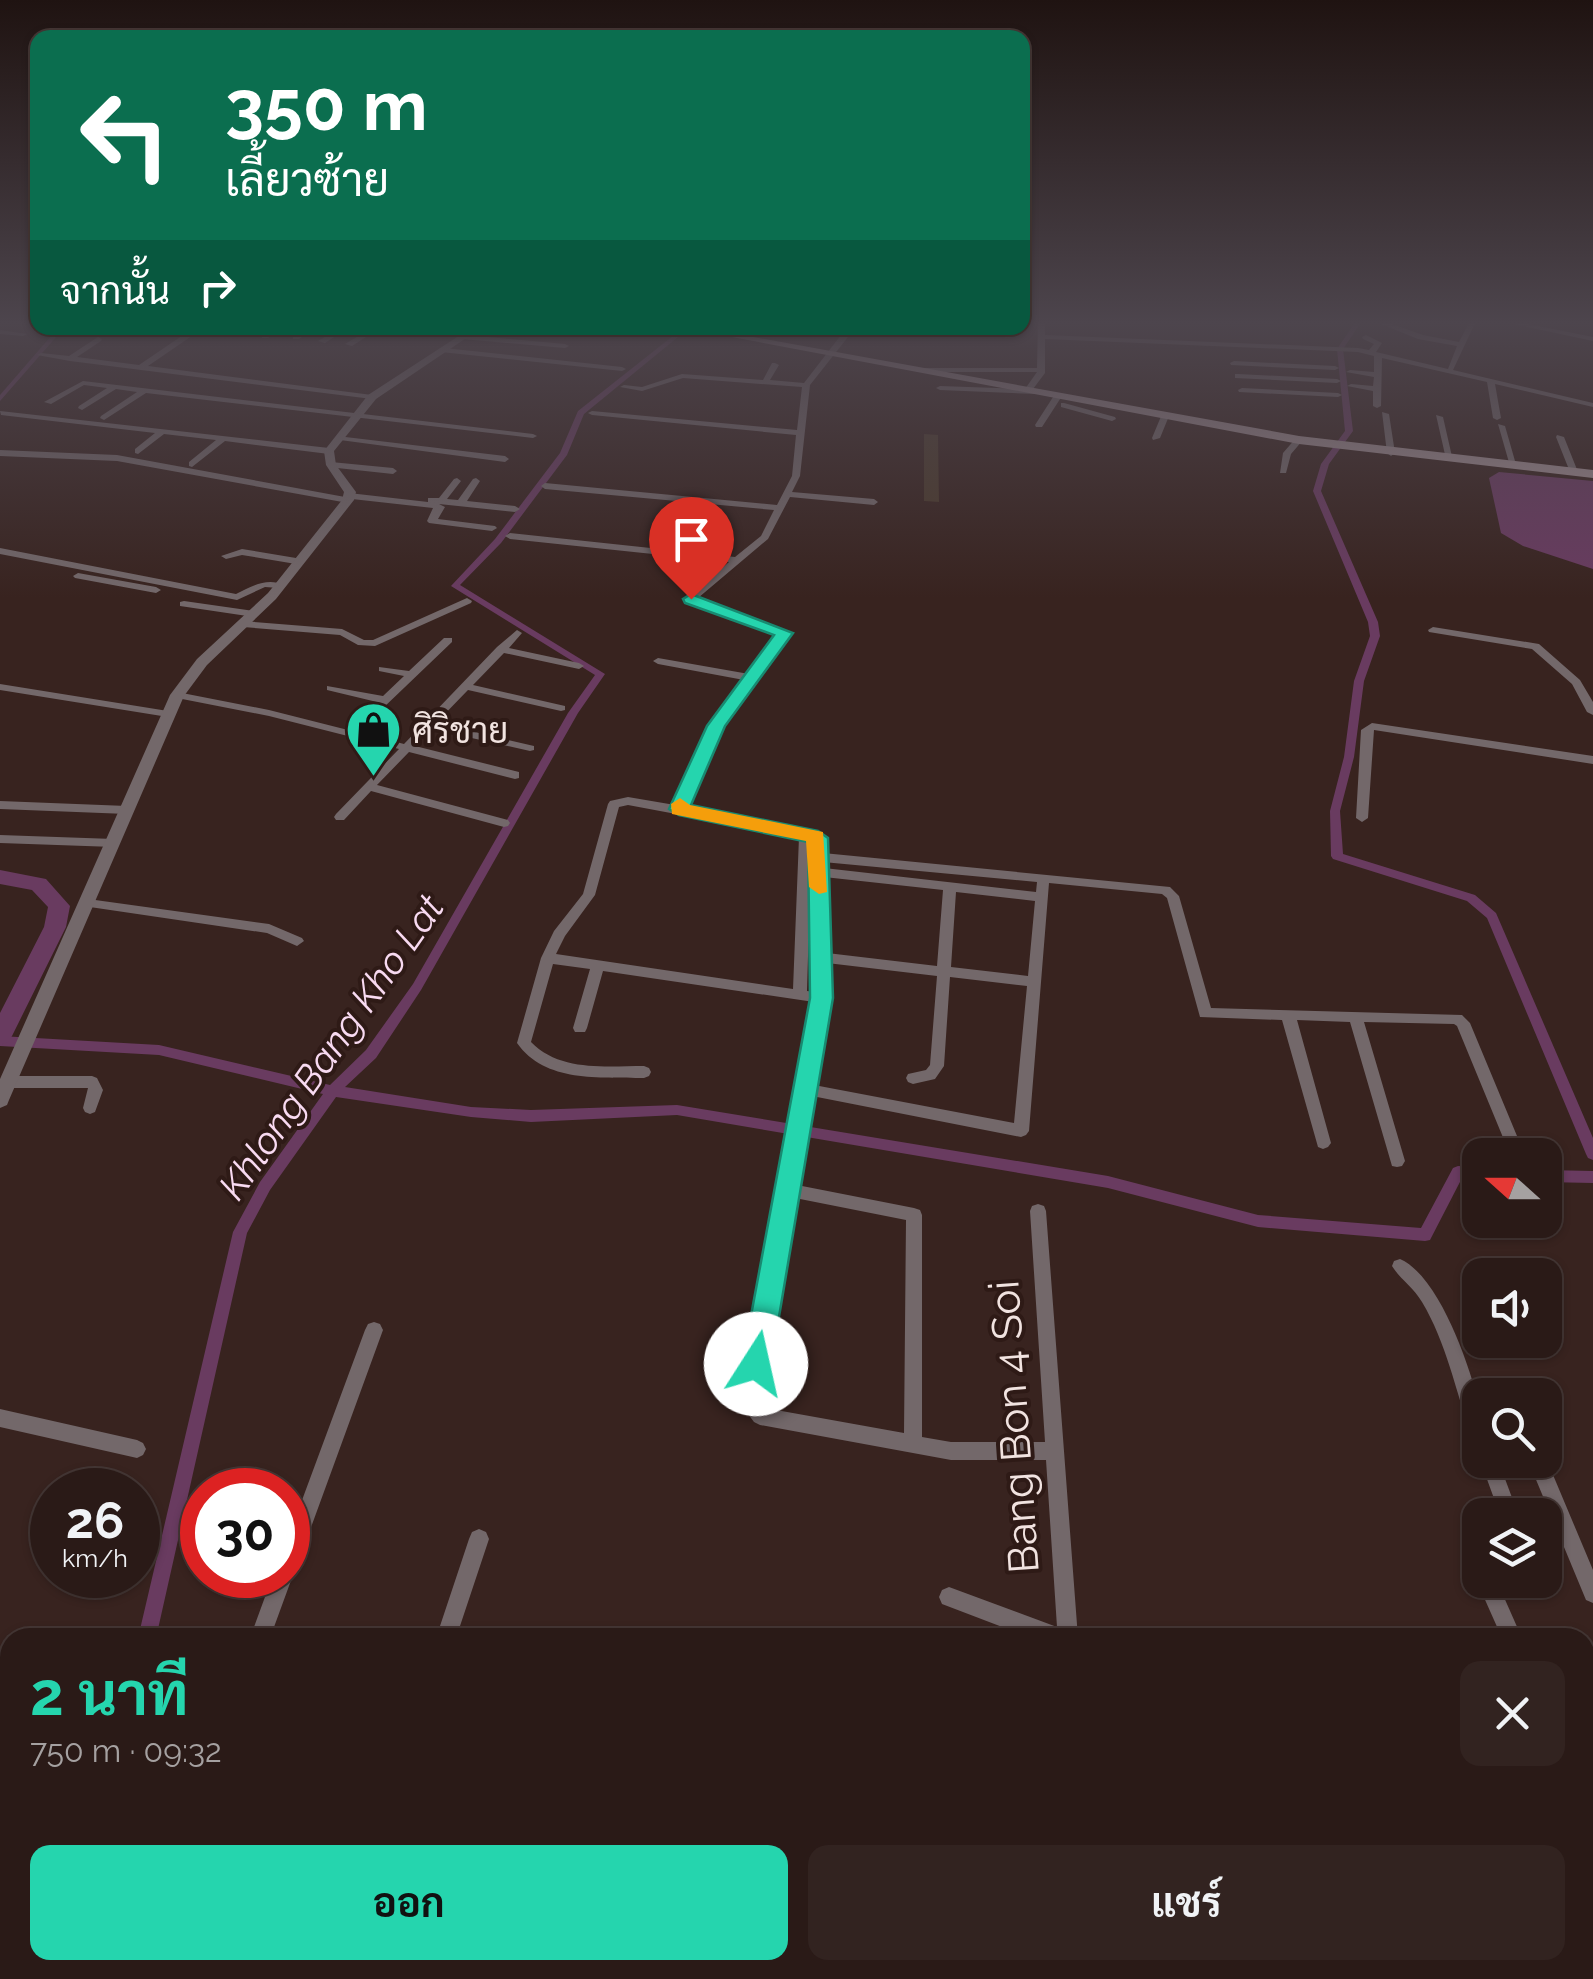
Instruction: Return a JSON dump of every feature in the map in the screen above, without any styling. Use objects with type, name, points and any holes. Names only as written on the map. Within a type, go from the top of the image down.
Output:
[{"type":"main road","points":[[1142,413],[1391,453],[1593,474]]},
{"type":"street","points":[[12,413],[328,451]]},
{"type":"street","points":[[104,418],[111,413]]},
{"type":"street","points":[[328,413],[533,436]]},
{"type":"street","points":[[328,451],[361,413]]},
{"type":"street","points":[[596,413],[800,433]]},
{"type":"street","points":[[679,809],[716,726],[784,630],[691,599],[763,540],[796,476],[802,413]]},
{"type":"street","points":[[1039,425],[1050,413]]},
{"type":"street","points":[[1103,413],[1112,419]]},
{"type":"street","points":[[1382,413],[1391,453]]},
{"type":"street","points":[[1497,413],[1514,466]]},
{"type":"street","points":[[1156,438],[1165,416]]},
{"type":"street","points":[[1439,418],[1450,459]]},
{"type":"street","points":[[138,451],[162,432]]},
{"type":"street","points":[[1560,437],[1574,472]]},
{"type":"street","points":[[340,438],[505,459]]},
{"type":"street","points":[[192,464],[223,439]]},
{"type":"street","points":[[1283,471],[1287,453],[1300,440]]},
{"type":"street","points":[[328,451],[331,465],[349,496]]},
{"type":"street","points":[[0,453],[116,458],[349,496],[435,504],[440,508],[432,521],[492,528]]},
{"type":"street","points":[[331,465],[393,471]]},
{"type":"street","points":[[441,500],[458,481]]},
{"type":"street","points":[[460,503],[476,481]]},
{"type":"street","points":[[545,486],[779,508]]},
{"type":"street","points":[[787,494],[874,502]]},
{"type":"street","points":[[349,496],[514,508]]},
{"type":"street","points":[[4,1091],[176,695],[192,671],[249,619],[279,585],[349,496]]},
{"type":"street","points":[[510,536],[737,560]]},
{"type":"street","points":[[0,551],[236,597],[264,584],[279,585]]},
{"type":"street","points":[[226,556],[242,552],[296,561]]},
{"type":"street","points":[[78,576],[223,603],[230,605],[228,609]]},
{"type":"street","points":[[184,604],[228,609],[249,619],[342,632],[362,643],[376,643],[467,601]]},
{"type":"street","points":[[1433,630],[1536,646],[1576,682],[1593,712]]},
{"type":"street","points":[[340,817],[518,633]]},
{"type":"street","points":[[350,734],[448,640]]},
{"type":"street","points":[[501,650],[579,666]]},
{"type":"street","points":[[658,660],[752,678]]},
{"type":"street","points":[[382,668],[412,675]]},
{"type":"street","points":[[466,686],[561,708]]},
{"type":"street","points":[[0,688],[168,714]]},
{"type":"street","points":[[332,688],[385,700]]},
{"type":"street","points":[[176,695],[515,775]]},
{"type":"street","points":[[428,725],[530,748]]},
{"type":"street","points":[[1362,818],[1366,730],[1372,726],[1593,760]]},
{"type":"street","points":[[369,787],[504,823]]},
{"type":"street","points":[[644,1072],[564,1067],[529,1049],[524,1034],[559,934],[590,896],[614,804],[628,801],[679,809],[818,838],[822,998],[750,1406],[760,1416],[950,1451],[1056,1451]]},
{"type":"street","points":[[0,805],[128,810]]},
{"type":"street","points":[[800,994],[804,834]]},
{"type":"street","points":[[0,839],[114,843]]},
{"type":"street","points":[[818,864],[950,886],[1165,890],[1173,896],[1205,1013],[1449,1017],[1463,1023],[1510,1138]]},
{"type":"street","points":[[818,864],[1042,889]]},
{"type":"street","points":[[912,1078],[935,1072],[950,886]]},
{"type":"street","points":[[807,1089],[1021,1131],[1042,889]]},
{"type":"street","points":[[88,904],[269,928],[297,941]]},
{"type":"street","points":[[822,957],[1034,982]]},
{"type":"street","points":[[548,958],[822,998]]},
{"type":"street","points":[[580,1028],[598,965]]},
{"type":"street","points":[[1288,1016],[1323,1142]]},
{"type":"street","points":[[1356,1018],[1396,1161]]},
{"type":"street","points":[[4,1091],[92,1082],[96,1090],[90,1108]]},
{"type":"street","points":[[788,1182],[914,1215],[913,1444]]},
{"type":"street","name":"Bang Bon 4 Soi","points":[[1038,1212],[1067,1628]]},
{"type":"street","points":[[1400,1266],[1417,1278],[1430,1301],[1462,1387]]},
{"type":"street","points":[[310,1504],[374,1330]]},
{"type":"street","points":[[0,1418],[137,1449]]},
{"type":"street","points":[[1562,1533],[1592,1590]]},
{"type":"street","points":[[449,1628],[478,1540]]},
{"type":"street","points":[[264,1628],[275,1598]]},
{"type":"street","points":[[950,1598],[1032,1628]]},
{"type":"street","points":[[1495,1598],[1508,1628]]},
{"type":"shaded area","points":[[1499,472],[1593,481],[1593,569],[1523,546],[1501,533],[1489,478]]},
{"type":"building","points":[[924,434],[938,435],[939,502],[924,501]]},
{"type":"waterway","name":"Khlong Bang Kho Lat","points":[[333,1091],[371,1054],[417,987],[573,713],[600,674],[455,586],[498,541],[564,453],[581,413]]},
{"type":"waterway","points":[[1347,413],[1349,431],[1325,464],[1317,491],[1373,622],[1375,636],[1359,681],[1349,757],[1335,811],[1337,856],[1471,898],[1492,916],[1593,1154]]},
{"type":"waterway","points":[[0,877],[39,884],[59,906],[55,927],[0,1036]]},
{"type":"waterway","points":[[0,1041],[159,1050],[333,1091]]},
{"type":"waterway","name":"Khlong Bang Kho Lat","points":[[149,1628],[240,1232],[265,1186],[333,1091]]},
{"type":"waterway","points":[[333,1091],[471,1112],[531,1116],[677,1110],[1108,1182],[1258,1221],[1425,1235],[1458,1172],[1462,1172]]},
{"type":"waterway","points":[[1562,1176],[1593,1177]]},
{"type":"slow traffic","points":[[680,804],[679,809],[816,836],[819,887]]},
{"type":"place","name":"ศิริชาย","points":[[373,779]]},
{"type":"route","points":[[691,599],[695,604],[781,628],[784,633],[716,726],[679,809],[818,838],[822,998],[814,1061],[786,1190],[756,1364]]}]
